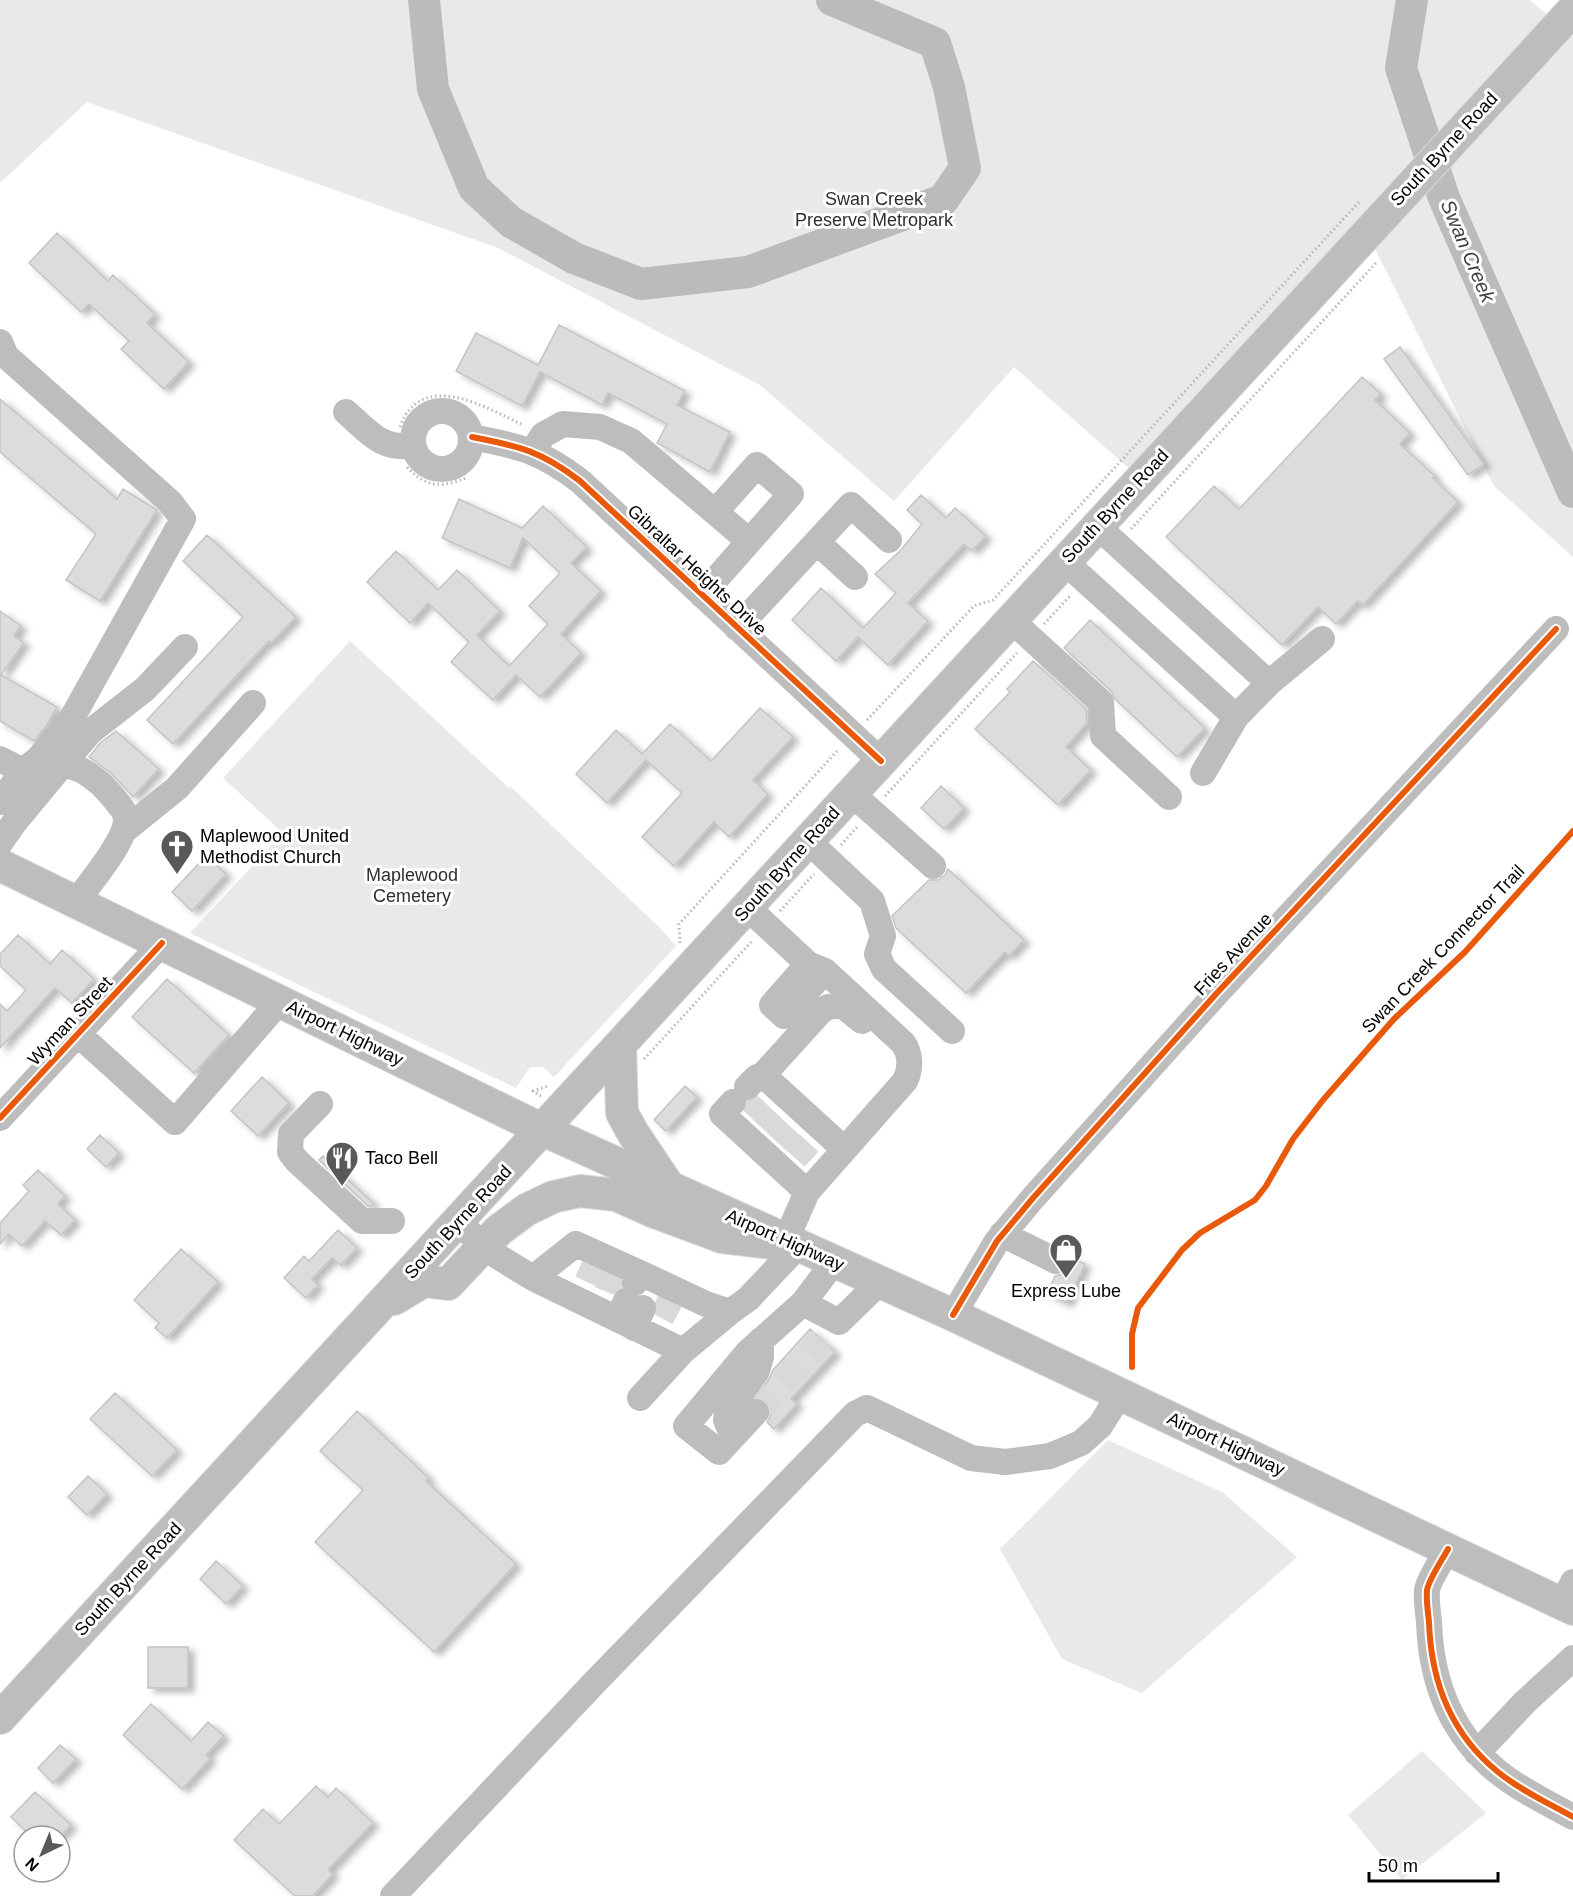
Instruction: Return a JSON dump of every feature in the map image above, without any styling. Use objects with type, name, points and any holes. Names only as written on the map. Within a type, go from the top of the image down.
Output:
[{"type":"main road","name":"South Byrne Road","points":[[0,1718],[543,1130],[560,1094],[620,1046],[757,916],[861,802],[880,761],[1021,629],[1075,571],[1367,232],[1573,10]]},
{"type":"main road","name":"Airport Highway","points":[[0,865],[543,1130],[953,1315],[1448,1549],[1569,1598]]},
{"type":"main road","points":[[620,1046],[621,1106],[625,1118],[669,1187]]},
{"type":"main road","points":[[380,1307],[424,1281],[447,1284],[499,1230],[526,1210],[554,1197],[580,1191],[616,1195],[722,1237],[792,1243]]},
{"type":"street","points":[[0,342],[6,356],[170,502],[183,519],[72,718],[39,758],[23,771],[0,802]]},
{"type":"street","points":[[346,412],[382,443],[399,447],[413,446]]},
{"type":"street","points":[[438,412],[449,412],[459,417],[472,437],[462,462],[450,468],[439,469],[428,465],[416,453],[413,446],[419,423],[427,416],[438,412]]},
{"type":"street","points":[[533,451],[543,435],[563,424],[600,427],[632,441],[749,541]]},
{"type":"street","name":"Gibraltar Heights Drive","points":[[472,437],[533,451],[559,464],[737,628],[845,744],[880,761]]},
{"type":"street","points":[[702,595],[791,494],[757,465],[716,511]]},
{"type":"street","points":[[737,628],[851,506],[889,540]]},
{"type":"street","points":[[1107,535],[1269,683]]},
{"type":"street","points":[[817,542],[855,577]]},
{"type":"street","points":[[1075,571],[1236,717]]},
{"type":"street","points":[[1021,629],[1101,702],[1103,736],[1169,796]]},
{"type":"street","name":"Fries Avenue","points":[[953,1315],[1002,1234],[1216,994],[1556,629]]},
{"type":"street","points":[[1203,773],[1236,717],[1269,683],[1323,639]]},
{"type":"street","points":[[0,843],[90,732],[145,689],[185,647]]},
{"type":"street","points":[[75,902],[125,830],[177,788],[253,703]]},
{"type":"street","points":[[0,759],[23,771]]},
{"type":"street","points":[[62,765],[78,766],[105,788],[125,814],[125,830]]},
{"type":"street","points":[[861,802],[933,866]]},
{"type":"street","points":[[818,850],[872,901],[883,936],[877,954],[884,969],[952,1031]]},
{"type":"street","points":[[640,1398],[683,1351],[730,1311],[748,1299],[792,1243],[807,1192],[905,1081],[909,1073],[908,1051],[903,1044],[757,916]]},
{"type":"street","name":"Wyman Street","points":[[0,1118],[162,943]]},
{"type":"street","points":[[807,1192],[773,1121],[793,1024],[816,968]]},
{"type":"street","points":[[78,1034],[175,1122],[280,1001]]},
{"type":"street","points":[[793,1024],[828,1007],[842,1005],[893,1050],[898,1066],[895,1073],[864,1107],[865,1126]]},
{"type":"street","points":[[320,1104],[291,1134],[290,1152],[362,1221],[392,1221]]},
{"type":"street","points":[[773,1121],[844,1149]]},
{"type":"street","points":[[458,1222],[489,1251],[533,1278],[706,1304],[730,1311]]},
{"type":"street","points":[[1002,1234],[1056,1261]]},
{"type":"street","points":[[533,1278],[576,1244],[628,1293],[683,1351]]},
{"type":"street","points":[[756,1412],[719,1452],[686,1426],[747,1353],[803,1303],[834,1262]]},
{"type":"street","points":[[803,1303],[830,1331],[880,1282]]},
{"type":"street","points":[[733,1436],[726,1420],[728,1411],[757,1371],[761,1357],[761,1340]]},
{"type":"street","points":[[393,1896],[595,1682],[855,1414],[867,1408],[971,1458],[1005,1462],[1050,1456],[1081,1443],[1100,1426],[1120,1394]]},
{"type":"street","points":[[1448,1549],[1427,1588],[1429,1637],[1433,1664],[1445,1705],[1461,1733],[1477,1753],[1499,1774],[1573,1818]]},
{"type":"street","points":[[1477,1753],[1524,1702],[1573,1658]]},
{"type":"path","points":[[680,945],[680,924],[974,606],[993,600],[1359,202]]},
{"type":"path","points":[[1107,535],[1376,263]]},
{"type":"path","points":[[620,1085],[757,916],[1075,571]]},
{"type":"path","points":[[829,744],[845,744]]},
{"type":"path","points":[[532,1091],[560,1094],[535,1094],[532,1091]]},
{"type":"green space","name":"Swan Creek Preserve Metropark","points":[[0,0],[1530,0],[1573,37],[1573,557],[1494,486],[1367,233],[1141,479],[1014,367],[894,501],[760,385],[498,248],[87,102],[0,183]]},
{"type":"green space","name":"Maplewood Cemetery","points":[[350,641],[509,788],[510,786],[661,929],[676,946],[554,1077],[543,1067],[530,1067],[516,1088],[190,933],[283,833],[223,778]]},
{"type":"green space","points":[[1108,1440],[1222,1492],[1297,1557],[1142,1693],[1062,1659],[1000,1549]]},
{"type":"green space","points":[[1422,1751],[1486,1813],[1402,1880],[1348,1815]]},
{"type":"building","points":[[57,233],[108,281],[113,275],[155,314],[147,323],[189,362],[164,389],[121,349],[129,341],[89,304],[81,312],[29,263]]},
{"type":"building","points":[[559,325],[685,391],[677,405],[730,432],[710,472],[657,443],[667,424],[608,393],[602,405],[540,372],[522,406],[456,371],[476,333],[538,365]]},
{"type":"building","points":[[1400,347],[1484,464],[1468,475],[1384,359]]},
{"type":"building","points":[[1362,377],[1381,394],[1375,400],[1410,433],[1400,444],[1435,476],[1433,478],[1458,502],[1363,605],[1358,601],[1336,624],[1318,607],[1282,645],[1166,537],[1214,486],[1239,509]]},
{"type":"building","points":[[0,399],[117,499],[123,489],[157,510],[100,601],[66,580],[96,534],[0,452]]},
{"type":"building","points":[[921,495],[946,518],[955,508],[986,536],[972,551],[964,544],[908,603],[928,621],[888,665],[858,637],[836,661],[792,620],[821,588],[863,628],[896,593],[875,574],[900,551],[922,524],[907,510]]},
{"type":"building","points":[[459,499],[522,528],[543,506],[587,547],[571,563],[601,591],[561,634],[581,653],[540,697],[516,675],[493,700],[451,662],[469,642],[428,603],[410,623],[367,582],[396,551],[438,590],[457,570],[500,611],[477,635],[509,666],[548,624],[529,606],[560,573],[523,538],[510,568],[442,538]]},
{"type":"building","points":[[207,535],[296,617],[271,643],[269,641],[173,744],[147,720],[243,617],[183,561]]},
{"type":"building","points":[[0,611],[21,626],[14,636],[24,643],[1,675],[57,707],[47,725],[34,741],[0,721]]},
{"type":"building","points":[[1090,620],[1205,728],[1177,757],[1064,648]]},
{"type":"building","points":[[1033,661],[1086,709],[1087,723],[1066,747],[1091,770],[1058,805],[975,729],[1010,692],[1007,689]]},
{"type":"building","points":[[760,708],[793,737],[753,780],[768,794],[729,837],[714,822],[674,866],[642,837],[682,793],[646,760],[607,803],[576,774],[616,730],[642,754],[670,724],[711,761]]},
{"type":"building","points":[[116,731],[159,769],[133,797],[111,773],[89,757],[100,743]]},
{"type":"building","points":[[941,786],[964,808],[944,829],[921,808]]},
{"type":"building","points":[[206,856],[226,874],[192,911],[172,892]]},
{"type":"building","points":[[948,869],[1024,940],[1009,956],[1005,952],[966,993],[896,928],[892,916],[929,880],[938,880],[945,875]]},
{"type":"building","points":[[18,935],[50,964],[62,950],[94,979],[72,1003],[55,988],[0,1048],[0,1004],[7,1011],[26,990],[0,966],[0,954]]},
{"type":"building","points":[[167,979],[229,1035],[194,1073],[132,1017]]},
{"type":"building","points":[[262,1077],[289,1103],[258,1136],[231,1111]]},
{"type":"building","points":[[685,1086],[697,1097],[666,1131],[654,1120]]},
{"type":"building","points":[[100,1135],[119,1153],[106,1167],[87,1149]]},
{"type":"building","points":[[323,1156],[374,1204],[368,1206],[319,1160]]},
{"type":"building","points":[[38,1170],[65,1196],[58,1204],[75,1220],[61,1235],[45,1221],[22,1246],[9,1234],[0,1244],[0,1223],[29,1191],[23,1185]]},
{"type":"building","points":[[338,1230],[357,1248],[341,1265],[332,1258],[312,1279],[318,1285],[306,1298],[284,1278],[304,1256],[309,1261]]},
{"type":"building","points":[[181,1249],[218,1282],[167,1338],[155,1328],[159,1323],[134,1300]]},
{"type":"building","name":"Express Lube","points":[[1070,1257],[1085,1264],[1067,1303],[1047,1294],[1055,1276],[1064,1274],[1069,1268]]},
{"type":"building","points":[[810,1329],[835,1352],[791,1399],[797,1404],[774,1429],[767,1422],[771,1415],[770,1407],[766,1401],[756,1397],[773,1370]]},
{"type":"building","points":[[115,1393],[177,1450],[152,1476],[90,1419]]},
{"type":"building","points":[[357,1411],[429,1478],[426,1481],[516,1564],[434,1652],[315,1542],[363,1490],[320,1451]]},
{"type":"building","points":[[88,1476],[107,1494],[87,1515],[68,1497]]},
{"type":"building","points":[[216,1561],[243,1586],[226,1604],[200,1579]]},
{"type":"building","points":[[148,1647],[188,1647],[188,1688],[148,1688]]},
{"type":"building","points":[[151,1704],[191,1741],[208,1722],[224,1736],[206,1755],[210,1759],[182,1789],[123,1735]]},
{"type":"building","points":[[60,1745],[76,1759],[53,1783],[38,1768]]},
{"type":"building","points":[[316,1786],[328,1797],[336,1788],[373,1823],[328,1870],[333,1874],[313,1896],[295,1896],[234,1840],[263,1809],[279,1824]]},
{"type":"building","points":[[35,1792],[70,1824],[18,1824],[11,1817]]},
{"type":"waterway","name":"Swan Creek","points":[[424,0],[433,89],[474,188],[511,222],[574,258],[641,284],[748,272],[943,200],[965,168],[949,87],[935,43],[832,0]]},
{"type":"waterway","name":"Swan Creek","points":[[1412,0],[1401,68],[1444,198],[1573,492]]},
{"type":"tunnel","points":[[746,1113],[760,1098]]},
{"type":"tunnel","points":[[762,1128],[776,1113]]},
{"type":"tunnel","points":[[778,1143],[792,1128]]},
{"type":"tunnel","points":[[795,1158],[809,1143]]},
{"type":"tunnel","points":[[587,1282],[595,1265]]},
{"type":"tunnel","points":[[607,1292],[614,1274]]},
{"type":"tunnel","points":[[661,1318],[670,1301]]},
{"type":"tunnel","points":[[756,1412],[822,1340]]},
{"type":"cycle path","points":[[472,437],[529,451],[553,463],[580,481],[881,761]]},
{"type":"cycle path","points":[[953,1315],[997,1241],[1033,1198],[1216,994],[1556,629]]},
{"type":"cycle path","name":"Swan Creek Connector Trail","points":[[1132,1367],[1132,1334],[1138,1308],[1182,1250],[1200,1233],[1255,1200],[1266,1186],[1293,1139],[1323,1100],[1394,1019],[1465,952],[1573,831]]},
{"type":"cycle path","points":[[0,1118],[162,943]]},
{"type":"cycle path","points":[[1448,1549],[1430,1580],[1427,1590],[1434,1665],[1447,1705],[1468,1741],[1498,1772],[1573,1817]]},
{"type":"place","name":"Maplewood United Methodist Church","points":[[177,875]]},
{"type":"place","name":"Taco Bell","points":[[342,1187]]},
{"type":"place","name":"Express Lube","points":[[1066,1279]]}]
